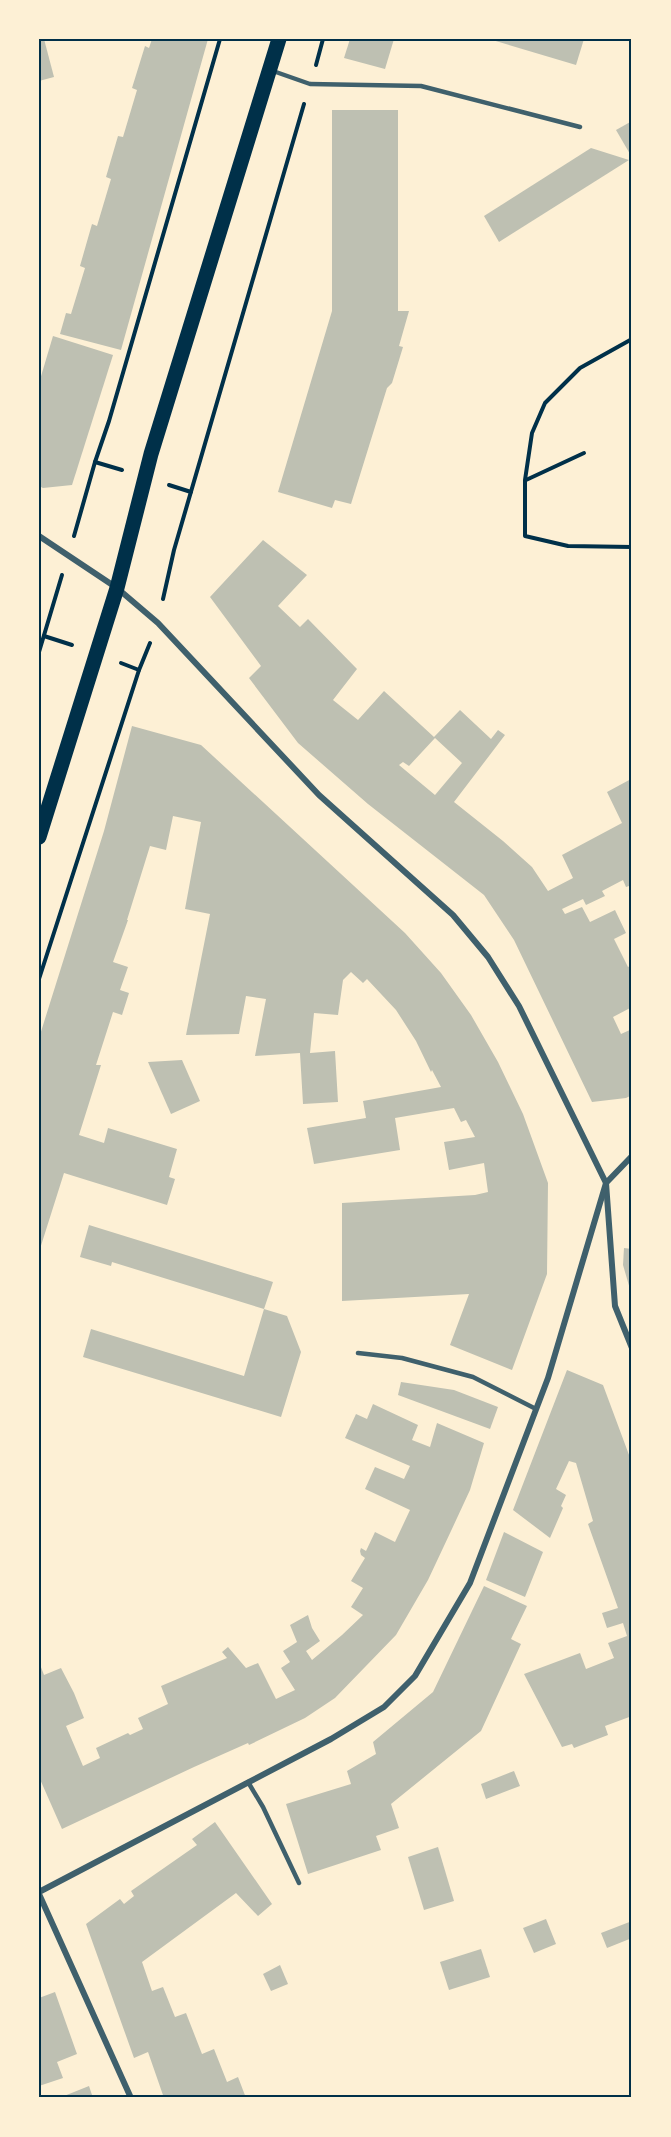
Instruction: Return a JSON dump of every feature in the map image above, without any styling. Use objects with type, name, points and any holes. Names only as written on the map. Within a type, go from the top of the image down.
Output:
[{"type":"main road","points":[[39,837],[117,588],[151,454],[279,39]]},
{"type":"street","points":[[39,536],[117,588],[158,623],[320,795],[453,915],[489,957],[519,1006],[606,1183],[615,1306],[632,1348]]},
{"type":"street","points":[[130,2098],[39,1893],[332,1739],[384,1707],[415,1676],[470,1583],[548,1378],[606,1183],[632,1156]]},
{"type":"lane","points":[[271,70],[310,84],[421,86],[580,127]]},
{"type":"lane","points":[[358,1353],[402,1358],[474,1377],[536,1409]]},
{"type":"lane","points":[[248,1782],[299,1883]]},
{"type":"path","points":[[39,652],[109,422],[220,39]]},
{"type":"path","points":[[39,979],[139,670],[158,623],[174,550],[323,39]]},
{"type":"path","points":[[632,339],[580,368],[545,403],[532,433],[525,480],[525,536],[568,546],[632,547]]},
{"type":"path","points":[[525,480],[584,453]]},
{"type":"building","points":[[39,39],[44,39],[54,77],[39,81]]},
{"type":"building","points":[[152,39],[208,39],[121,350],[60,334],[66,313],[71,314],[85,268],[80,266],[92,224],[97,226],[111,179],[106,177],[118,136],[123,137],[137,90],[132,88],[145,46],[149,48]]},
{"type":"building","points":[[350,39],[394,39],[385,69],[344,58]]},
{"type":"building","points":[[489,39],[584,39],[576,65]]},
{"type":"building","points":[[332,110],[398,110],[398,311],[409,311],[399,346],[403,347],[392,383],[387,388],[351,504],[335,500],[332,508],[278,492],[332,311]]},
{"type":"building","points":[[632,121],[632,153],[630,154],[616,130]]},
{"type":"building","points":[[591,148],[629,160],[499,242],[484,216]]},
{"type":"building","points":[[53,336],[113,355],[72,485],[43,488],[39,486],[39,383]]},
{"type":"building","points":[[263,540],[307,575],[278,606],[300,627],[308,619],[357,669],[333,700],[358,720],[384,691],[434,737],[460,710],[491,739],[498,730],[505,735],[454,802],[532,867],[548,891],[573,878],[562,855],[622,823],[607,792],[631,779],[632,885],[626,887],[623,880],[602,891],[605,896],[586,905],[583,899],[562,909],[565,914],[582,907],[590,922],[615,910],[626,933],[614,939],[628,967],[632,965],[632,1007],[613,1017],[621,1034],[632,1029],[632,1095],[626,1098],[592,1102],[514,940],[484,895],[368,804],[298,743],[249,678],[261,666],[210,597]],"holes":[[[435,738],[462,763],[435,795],[399,765],[403,762],[409,766]]]},
{"type":"building","points":[[132,726],[201,745],[405,933],[441,973],[471,1015],[498,1062],[523,1114],[548,1183],[547,1274],[512,1370],[450,1345],[469,1294],[342,1301],[342,1203],[475,1195],[488,1192],[484,1163],[449,1170],[444,1142],[475,1137],[466,1120],[461,1122],[454,1108],[395,1118],[400,1150],[314,1164],[307,1128],[366,1118],[363,1101],[441,1087],[396,1010],[367,979],[363,983],[351,972],[343,980],[338,1015],[314,1013],[310,1053],[335,1051],[338,1102],[303,1104],[300,1053],[255,1056],[266,999],[246,996],[239,1034],[186,1035],[210,914],[185,909],[201,822],[173,816],[166,850],[150,846],[113,962],[128,967],[120,990],[129,993],[122,1015],[113,1012],[96,1065],[101,1065],[79,1135],[104,1143],[108,1128],[177,1149],[169,1177],[175,1179],[167,1205],[64,1173],[39,1252],[39,1038],[104,831]]},
{"type":"building","points":[[182,1060],[200,1101],[171,1114],[148,1062]]},
{"type":"building","points":[[89,1225],[273,1282],[264,1309],[112,1262],[111,1266],[80,1257]]},
{"type":"building","points":[[624,1248],[632,1249],[632,1296],[623,1265]]},
{"type":"building","points":[[264,1309],[287,1316],[301,1352],[281,1417],[83,1357],[91,1329],[244,1376]]},
{"type":"building","points":[[567,1370],[603,1385],[632,1463],[632,1716],[605,1726],[608,1735],[574,1748],[572,1744],[562,1747],[524,1674],[580,1653],[586,1669],[614,1658],[608,1643],[627,1636],[623,1623],[607,1628],[602,1613],[618,1608],[588,1524],[593,1521],[576,1463],[569,1461],[556,1489],[566,1495],[550,1538],[513,1510]]},
{"type":"building","points":[[401,1382],[454,1390],[498,1407],[490,1429],[398,1395]]},
{"type":"building","points":[[373,1404],[418,1425],[412,1440],[430,1447],[437,1423],[484,1443],[470,1490],[428,1580],[396,1635],[335,1698],[305,1718],[62,1829],[39,1777],[39,1662],[44,1675],[61,1668],[74,1693],[84,1718],[66,1726],[83,1766],[100,1758],[96,1748],[128,1733],[130,1735],[143,1729],[138,1718],[168,1704],[161,1686],[227,1658],[222,1652],[228,1647],[246,1668],[258,1663],[276,1699],[295,1690],[281,1668],[290,1662],[283,1651],[297,1642],[290,1625],[308,1615],[312,1628],[320,1641],[306,1651],[312,1660],[363,1615],[351,1607],[363,1588],[351,1581],[365,1558],[361,1555],[361,1548],[366,1551],[375,1532],[395,1542],[410,1510],[365,1489],[375,1467],[404,1479],[410,1466],[345,1438],[356,1414],[367,1419]]},
{"type":"building","points":[[504,1532],[543,1552],[525,1597],[486,1580]]},
{"type":"building","points":[[484,1586],[527,1606],[511,1639],[521,1644],[481,1731],[391,1804],[399,1828],[376,1836],[381,1850],[308,1874],[286,1804],[351,1784],[347,1771],[376,1754],[373,1742],[433,1692]]},
{"type":"building","points":[[514,1771],[520,1786],[486,1799],[481,1784]]},
{"type":"building","points":[[215,1822],[272,1904],[258,1916],[236,1893],[142,1962],[152,1991],[163,1987],[175,2017],[186,2013],[202,2054],[214,2049],[227,2082],[238,2077],[246,2098],[164,2098],[148,2052],[134,2058],[86,1924],[120,1899],[124,1904],[134,1896],[131,1891],[197,1845],[192,1839]]},
{"type":"building","points":[[438,1847],[454,1901],[424,1910],[408,1857]]},
{"type":"building","points":[[546,1919],[556,1944],[534,1953],[523,1928]]},
{"type":"building","points":[[632,1921],[632,1938],[607,1948],[601,1933]]},
{"type":"building","points":[[481,1949],[490,1977],[449,1990],[440,1962]]},
{"type":"building","points":[[280,1965],[288,1984],[271,1991],[263,1974]]},
{"type":"building","points":[[55,1992],[77,2054],[57,2062],[63,2078],[39,2086],[39,1998]]},
{"type":"building","points":[[89,2086],[93,2098],[59,2098]]}]
